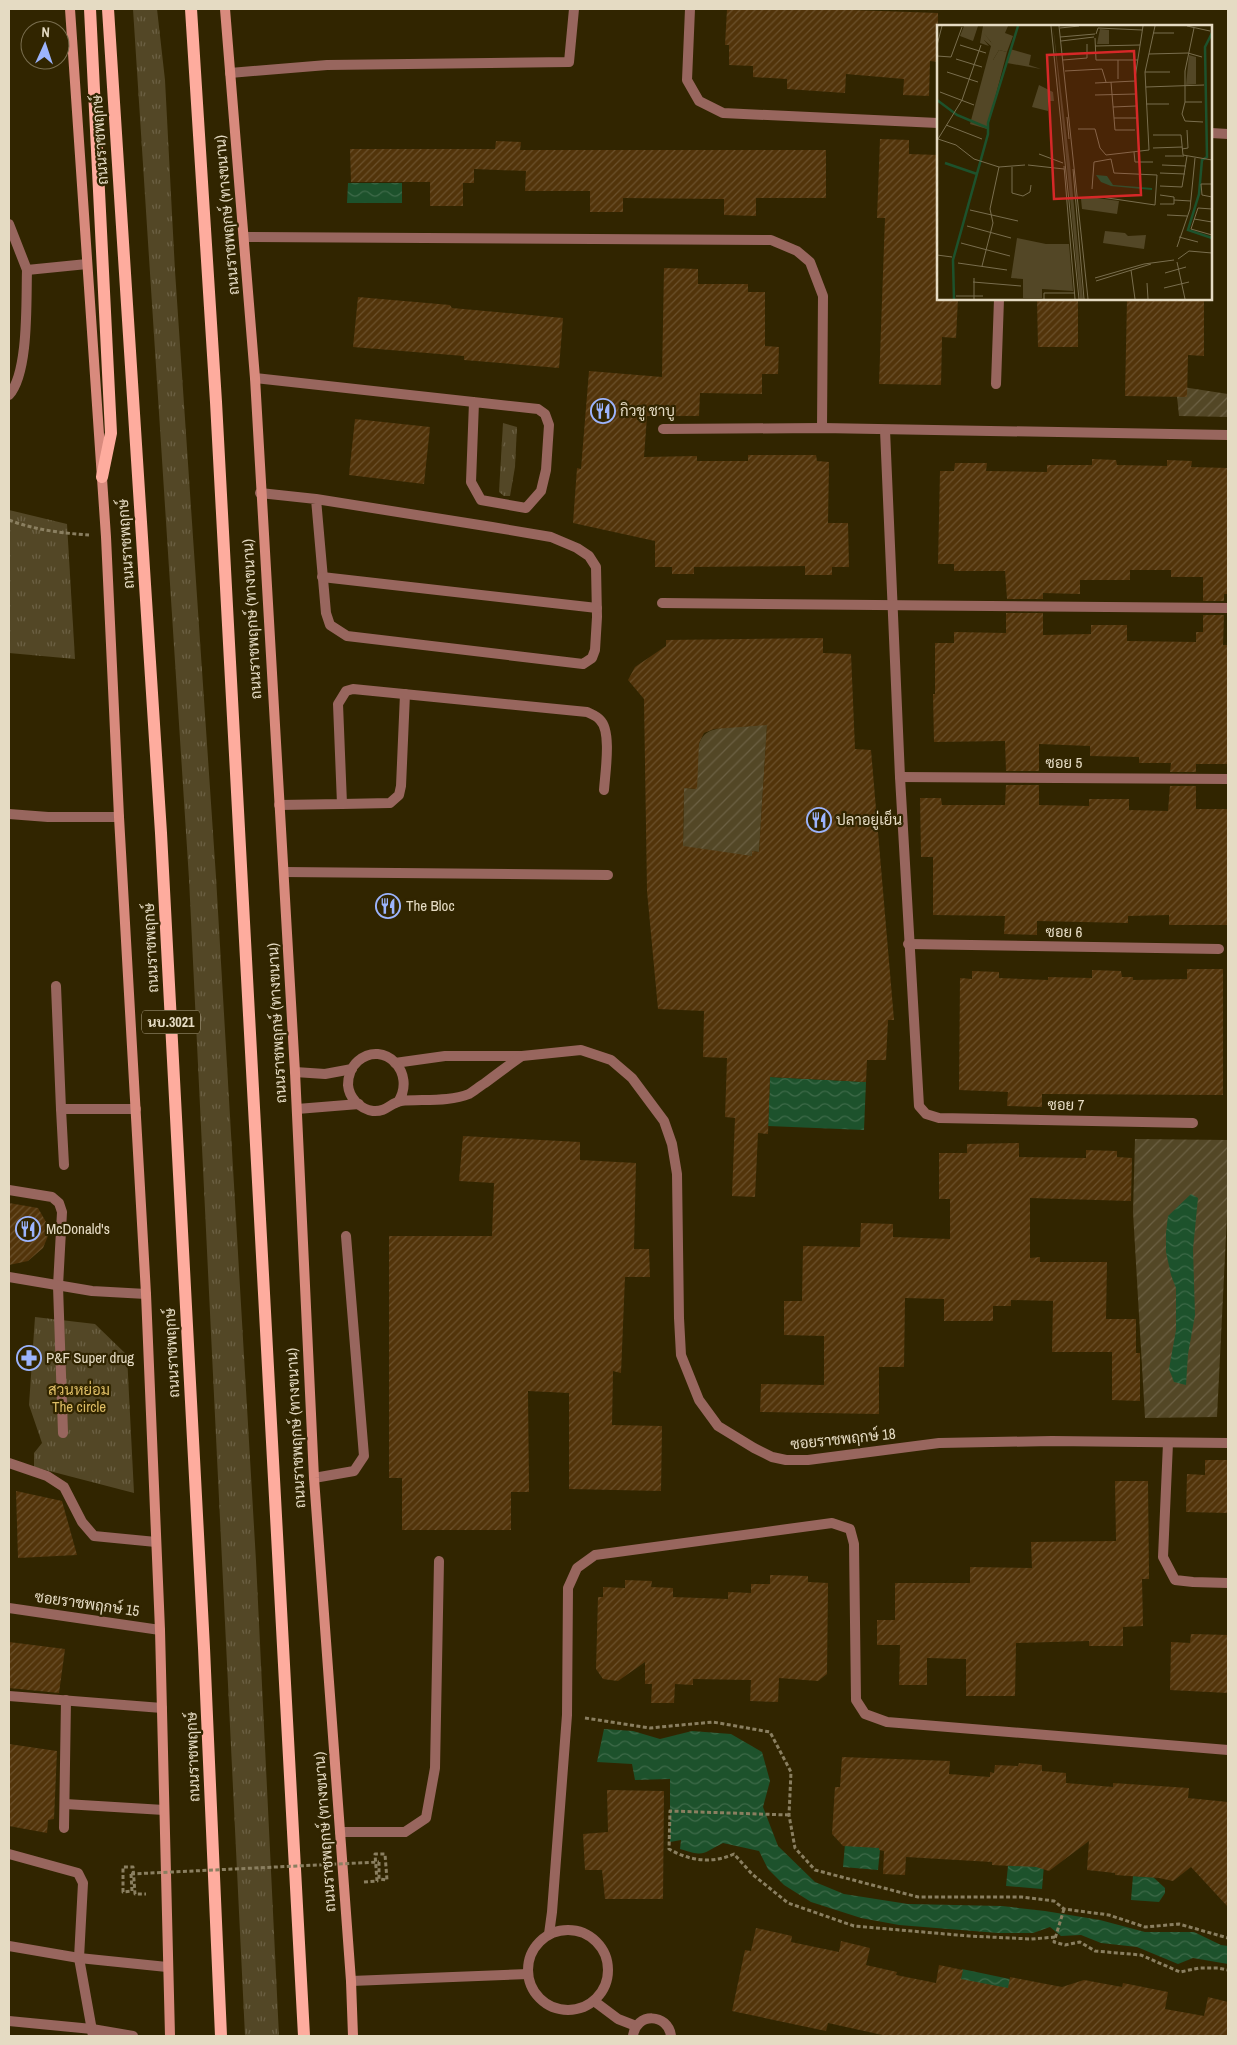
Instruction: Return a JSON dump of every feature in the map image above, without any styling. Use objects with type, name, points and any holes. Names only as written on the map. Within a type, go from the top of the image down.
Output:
[{"type":"main road","name":"นบ.3021","points":[[70,9],[106,537],[119,817],[146,1294],[160,1630],[170,2036]]},
{"type":"main road","points":[[90,9],[111,433],[102,477]]},
{"type":"main road","name":"ถนนราชพฤกษ์","points":[[108,9],[162,853],[204,1648],[221,2036]]},
{"type":"main road","points":[[191,9],[216,402],[304,2036]]},
{"type":"main road","name":"ถนนราชพฤกษ์ (ทางขนาน)","points":[[225,9],[245,237],[254,378],[295,1072],[314,1478],[351,1981],[353,2036]]},
{"type":"main road","points":[[300,1954],[310,2036]]},
{"type":"street","points":[[230,73],[327,64],[569,62],[574,9]]},
{"type":"street","points":[[690,9],[687,80],[699,101],[723,113],[937,122]]},
{"type":"street","points":[[1212,133],[1228,134]]},
{"type":"street","points":[[9,224],[27,270],[22,358],[18,381],[9,395]]},
{"type":"street","points":[[245,237],[772,240],[797,251],[810,262],[823,296],[822,428]]},
{"type":"street","points":[[27,270],[87,264]]},
{"type":"street","points":[[996,384],[999,300]]},
{"type":"street","points":[[254,378],[474,402],[538,409],[545,414],[549,425],[546,470],[541,491],[526,508],[481,500],[474,489],[471,482],[474,402]]},
{"type":"street","points":[[663,429],[822,428],[1228,435]]},
{"type":"street","points":[[886,430],[908,944]]},
{"type":"street","points":[[260,493],[316,499],[551,537],[577,548],[589,556],[596,567],[597,608],[595,650],[592,658],[583,664],[347,636],[330,625],[326,613],[316,499]]},
{"type":"street","points":[[322,577],[597,608]]},
{"type":"street","points":[[662,603],[1228,608]]},
{"type":"street","points":[[342,804],[338,704],[346,691],[353,689],[587,712],[600,719],[604,726],[606,742],[604,790]]},
{"type":"street","points":[[279,805],[390,803],[398,795],[401,786],[405,694]]},
{"type":"street","name":"ซอย 5","points":[[900,776],[1228,779]]},
{"type":"street","points":[[9,814],[48,817],[119,817]]},
{"type":"street","points":[[284,872],[608,875]]},
{"type":"street","name":"ซอย 6","points":[[908,944],[1219,950]]},
{"type":"street","name":"ซอย 7","points":[[908,944],[919,1106],[926,1114],[939,1118],[1193,1122]]},
{"type":"street","points":[[56,986],[64,1165]]},
{"type":"street","name":"ซอยราชพฤกษ์ 18","points":[[295,1072],[325,1074],[352,1069],[358,1061],[376,1055],[386,1056],[396,1062],[445,1056],[522,1056],[580,1050],[611,1060],[632,1078],[664,1121],[672,1144],[677,1174],[678,1318],[681,1355],[699,1400],[718,1426],[754,1448],[779,1458],[801,1460],[834,1457],[939,1443],[1052,1441],[1228,1443]]},
{"type":"street","name":"ซอยราชพฤกษ์ 18","points":[[297,1109],[359,1104],[364,1108],[382,1111],[390,1108],[400,1098],[442,1099],[469,1094],[522,1056]]},
{"type":"street","points":[[396,1062],[401,1068],[404,1077],[400,1098]]},
{"type":"street","points":[[352,1069],[348,1078],[348,1088],[351,1097],[359,1104]]},
{"type":"street","points":[[61,1109],[136,1109]]},
{"type":"street","points":[[9,1190],[52,1197],[59,1203],[62,1212],[58,1286],[63,1433]]},
{"type":"street","points":[[314,1478],[354,1471],[364,1456],[346,1236]]},
{"type":"street","points":[[9,1276],[92,1291],[146,1294]]},
{"type":"street","points":[[1168,1443],[1163,1557],[1175,1580],[1228,1583]]},
{"type":"street","points":[[9,1463],[47,1476],[64,1486],[82,1522],[94,1536],[156,1542]]},
{"type":"street","points":[[549,1934],[567,1715],[568,1588],[578,1568],[595,1555],[832,1523],[850,1529],[854,1544],[856,1700],[866,1714],[887,1722],[1228,1750]]},
{"type":"street","points":[[340,1832],[405,1832],[426,1818],[435,1768],[439,1561]]},
{"type":"street","name":"ซอยราชพฤกษ์ 15","points":[[9,1608],[160,1630]]},
{"type":"street","points":[[9,1696],[162,1708]]},
{"type":"street","points":[[64,1828],[66,1700]]},
{"type":"street","points":[[65,1804],[164,1810]]},
{"type":"street","points":[[9,1854],[78,1873],[83,1883],[79,1958],[93,2033]]},
{"type":"street","points":[[561,1930],[574,1930],[586,1934],[597,1942],[604,1952],[608,1965],[608,1978],[603,1990],[594,2001],[582,2008],[568,2010],[554,2008],[542,2002],[533,1991],[528,1974],[531,1952],[538,1942],[549,1934],[561,1930]]},
{"type":"street","points":[[9,1946],[79,1958],[167,1967]]},
{"type":"street","points":[[351,1981],[528,1974]]},
{"type":"street","points":[[594,2001],[634,2031],[646,2019],[659,2019],[669,2028],[671,2036]]},
{"type":"street","points":[[9,2021],[93,2033],[133,2036]]},
{"type":"path","points":[[9,520],[24,526],[54,533],[106,537]]},
{"type":"path","points":[[567,1715],[650,1728],[713,1722],[770,1732],[791,1772],[789,1815],[795,1848],[815,1870],[918,1897],[1022,1897],[1054,1901],[1064,1908],[1109,1915],[1145,1927],[1179,1924],[1228,1938]]},
{"type":"path","points":[[789,1815],[670,1811],[669,1849],[684,1858],[720,1861],[734,1854],[752,1874],[788,1903],[854,1926],[969,1936],[1030,1939],[1056,1937]]},
{"type":"path","points":[[146,1894],[134,1894],[133,1867],[123,1866],[123,1892],[132,1891],[131,1874],[378,1862],[379,1879],[387,1880],[385,1854],[375,1854],[377,1881],[364,1882]]},
{"type":"path","points":[[1064,1908],[1054,1942],[1065,1945],[1080,1942],[1096,1951],[1141,1955],[1180,1972],[1199,1968],[1228,1970]]},
{"type":"green space","points":[[133,9],[157,9],[165,80],[175,271],[216,877],[256,1561],[279,2036],[245,2036],[189,879]]},
{"type":"green space","points":[[1176,386],[1228,394],[1228,417],[1179,416]]},
{"type":"green space","points":[[503,423],[517,427],[515,467],[510,496],[504,496],[499,492]]},
{"type":"green space","points":[[9,510],[67,524],[75,659],[9,653]]},
{"type":"green space","points":[[750,681],[767,681],[767,726],[759,852],[752,851],[753,978],[683,846],[684,788],[697,789],[696,764],[701,739],[713,730],[727,727],[752,726]]},
{"type":"green space","points":[[1135,1139],[1228,1140],[1228,1196],[1217,1417],[1145,1418],[1133,1212]]},
{"type":"green space","name":"สวนหย่อม The circle","points":[[35,1317],[95,1324],[127,1355],[134,1493],[34,1467],[34,1453],[42,1443],[29,1405]]},
{"type":"water","points":[[348,183],[402,183],[402,203],[347,203]]},
{"type":"water","points":[[770,1077],[866,1082],[864,1130],[768,1126]]},
{"type":"water","points":[[1191,1194],[1198,1198],[1193,1249],[1195,1315],[1188,1354],[1186,1385],[1174,1382],[1169,1369],[1176,1330],[1176,1288],[1166,1252],[1166,1233],[1168,1216]]},
{"type":"water","points":[[604,1729],[633,1731],[660,1739],[692,1731],[731,1734],[762,1752],[770,1781],[763,1807],[778,1846],[815,1882],[844,1894],[908,1904],[1002,1906],[1045,1911],[1100,1920],[1145,1932],[1194,1932],[1221,1945],[1228,1946],[1228,1964],[1193,1958],[1178,1964],[1137,1947],[1101,1943],[1081,1935],[1061,1936],[1050,1927],[1033,1933],[998,1933],[899,1925],[861,1918],[811,1902],[784,1885],[768,1869],[759,1851],[723,1843],[707,1852],[699,1854],[680,1849],[681,1840],[670,1842],[670,1779],[635,1780],[632,1764],[597,1762]]},
{"type":"water","points":[[882,1830],[878,1870],[843,1867],[845,1844]]},
{"type":"water","points":[[1010,1846],[1044,1865],[1042,1889],[1006,1886]]},
{"type":"water","points":[[1133,1876],[1153,1877],[1165,1888],[1165,1893],[1159,1902],[1131,1900]]},
{"type":"water","points":[[962,1969],[1019,1981],[1016,1993],[960,1982]]},
{"type":"building","points":[[727,9],[823,9],[938,13],[937,62],[930,61],[929,96],[903,95],[904,79],[846,74],[845,93],[787,89],[787,79],[753,77],[753,66],[729,65],[729,45],[725,45]]},
{"type":"building","points":[[880,139],[909,140],[909,154],[937,155],[937,300],[958,300],[956,338],[942,337],[941,385],[879,384],[885,218],[877,218]]},
{"type":"building","points":[[496,141],[521,142],[520,150],[826,150],[826,198],[756,198],[756,216],[724,215],[724,199],[623,198],[623,212],[590,212],[590,191],[525,191],[526,171],[474,169],[474,183],[463,183],[463,206],[430,206],[430,182],[351,182],[350,149],[495,149]]},
{"type":"building","points":[[664,268],[698,269],[698,284],[748,284],[748,292],[765,292],[765,346],[779,347],[778,374],[762,374],[762,394],[700,393],[699,416],[647,416],[644,457],[697,456],[697,461],[748,461],[748,455],[816,455],[817,461],[829,462],[828,523],[848,523],[849,567],[832,567],[832,575],[805,575],[805,566],[694,567],[694,574],[672,574],[672,567],[655,567],[655,541],[573,523],[577,468],[581,469],[589,371],[662,377]]},
{"type":"building","points":[[358,297],[563,318],[559,368],[464,360],[464,356],[353,347]]},
{"type":"building","points":[[1037,300],[1078,300],[1078,347],[1038,347]]},
{"type":"building","points":[[1127,300],[1204,300],[1204,356],[1188,355],[1187,397],[1125,396]]},
{"type":"building","points":[[355,419],[430,427],[424,484],[349,475]]},
{"type":"building","points":[[1092,459],[1116,460],[1117,465],[1167,466],[1167,460],[1192,461],[1191,467],[1228,468],[1228,594],[1224,594],[1224,601],[1203,601],[1203,577],[1171,577],[1171,570],[1130,570],[1130,580],[1080,580],[1080,594],[1043,593],[1043,599],[1007,599],[1005,571],[954,571],[954,564],[938,564],[940,471],[954,471],[955,463],[987,463],[986,471],[1047,472],[1047,465],[1092,465]]},
{"type":"building","points":[[1006,613],[1043,613],[1043,635],[1091,634],[1091,625],[1127,625],[1127,641],[1196,642],[1196,632],[1203,632],[1203,615],[1224,615],[1223,645],[1228,645],[1228,764],[1196,764],[1196,772],[1170,772],[1171,763],[1139,763],[1139,757],[1090,756],[1090,746],[1039,744],[1039,771],[1006,771],[1005,741],[934,742],[935,643],[954,643],[954,632],[1006,633]]},
{"type":"building","name":"ปลาอยู่เย็น","points":[[823,638],[823,653],[851,654],[855,749],[871,750],[894,1020],[888,1020],[886,1060],[867,1060],[866,1082],[770,1077],[768,1134],[758,1133],[755,1197],[732,1196],[735,1118],[725,1117],[727,1058],[703,1057],[704,1011],[658,1009],[647,891],[644,699],[628,680],[635,667],[666,646],[666,640]],"holes":[[[767,725],[759,852],[752,851],[752,856],[683,846],[684,788],[697,789],[699,743],[704,733],[714,729]]]},
{"type":"building","points":[[1006,785],[1039,785],[1039,805],[1089,806],[1089,799],[1129,799],[1129,810],[1168,811],[1170,786],[1196,786],[1196,809],[1228,809],[1228,925],[1169,925],[1169,915],[1128,916],[1128,923],[1037,921],[1037,935],[1004,934],[1005,916],[933,915],[933,857],[921,857],[920,798],[941,798],[942,805],[1005,805]]},
{"type":"building","points":[[1187,969],[1223,969],[1223,1095],[1042,1094],[1042,1107],[1007,1106],[1008,1092],[959,1090],[960,978],[972,979],[972,971],[999,972],[999,978],[1048,980],[1048,977],[1092,978],[1092,970],[1121,971],[1122,977],[1133,977],[1133,980],[1187,979]]},
{"type":"building","points":[[463,1136],[580,1142],[580,1160],[636,1163],[634,1249],[649,1249],[650,1277],[625,1277],[621,1373],[613,1371],[612,1425],[662,1426],[661,1491],[569,1489],[569,1393],[528,1391],[529,1492],[511,1492],[511,1530],[402,1530],[402,1478],[389,1478],[389,1236],[492,1236],[494,1183],[459,1181]]},
{"type":"building","points":[[1019,1143],[1019,1157],[1086,1158],[1086,1150],[1117,1151],[1117,1157],[1132,1158],[1131,1201],[1030,1198],[1030,1258],[1040,1257],[1040,1262],[1107,1262],[1106,1319],[1136,1319],[1136,1353],[1140,1353],[1140,1401],[1112,1400],[1112,1352],[1052,1352],[1053,1301],[1011,1300],[1011,1306],[993,1306],[993,1321],[944,1321],[944,1299],[905,1298],[904,1367],[879,1367],[879,1414],[760,1412],[761,1384],[824,1385],[824,1336],[784,1335],[784,1301],[802,1301],[803,1246],[860,1247],[861,1223],[893,1224],[893,1237],[950,1239],[950,1199],[939,1199],[939,1153],[967,1153],[967,1144]]},
{"type":"building","name":"McDonald's","points":[[9,1203],[38,1208],[46,1222],[48,1236],[43,1248],[28,1261],[9,1265]]},
{"type":"building","points":[[1205,1460],[1228,1460],[1228,1513],[1186,1512],[1187,1474],[1205,1475]]},
{"type":"building","points":[[1115,1481],[1148,1481],[1149,1579],[1142,1579],[1143,1626],[1123,1627],[1123,1646],[1089,1646],[1089,1641],[1016,1643],[1015,1696],[966,1696],[966,1659],[927,1658],[927,1685],[899,1685],[900,1645],[877,1645],[877,1620],[895,1620],[895,1583],[970,1583],[970,1567],[1032,1568],[1031,1542],[1116,1541]]},
{"type":"building","points":[[16,1491],[62,1501],[77,1555],[18,1558]]},
{"type":"building","points":[[770,1575],[808,1576],[808,1582],[828,1583],[827,1674],[818,1681],[779,1678],[778,1702],[750,1701],[751,1680],[693,1679],[693,1685],[675,1684],[674,1703],[651,1703],[652,1684],[645,1684],[645,1662],[618,1681],[603,1679],[596,1669],[598,1597],[603,1597],[603,1587],[625,1588],[625,1580],[652,1581],[651,1587],[673,1588],[673,1597],[728,1599],[728,1592],[751,1593],[751,1584],[770,1584]]},
{"type":"building","points":[[1191,1634],[1228,1635],[1228,1693],[1170,1690],[1171,1642],[1190,1643]]},
{"type":"building","points":[[9,1642],[65,1649],[59,1693],[9,1688]]},
{"type":"building","points":[[9,1744],[57,1751],[54,1819],[48,1820],[47,1833],[9,1826]]},
{"type":"building","points":[[842,1757],[950,1761],[949,1774],[990,1777],[990,1772],[994,1773],[995,1765],[1018,1766],[1019,1763],[1042,1765],[1042,1771],[1066,1773],[1066,1783],[1113,1787],[1113,1783],[1189,1788],[1188,1798],[1228,1802],[1228,1907],[1191,1867],[1173,1881],[1087,1870],[1089,1841],[1049,1871],[1036,1867],[992,1865],[992,1862],[906,1857],[905,1875],[883,1874],[884,1851],[879,1850],[879,1848],[843,1846],[832,1834],[835,1787],[840,1787]]},
{"type":"building","points":[[607,1790],[664,1791],[663,1899],[605,1899],[602,1870],[585,1870],[583,1834],[608,1832]]},
{"type":"building","points":[[756,1928],[792,1936],[791,1942],[839,1952],[841,1941],[870,1948],[866,1965],[897,1972],[896,1975],[936,1983],[939,1965],[963,1970],[961,1979],[1008,1988],[1010,1977],[1062,1987],[1084,1980],[1122,1987],[1123,1983],[1168,1992],[1165,2009],[1204,2016],[1208,1997],[1228,2002],[1228,2036],[887,2036],[828,2023],[826,2031],[732,2011],[745,1950],[751,1951]]},
{"type":"place","name":"กิวชู ชาบู","points":[[603,411]]},
{"type":"place","name":"ปลาอยู่เย็น","points":[[819,820]]},
{"type":"place","name":"The Bloc","points":[[388,906]]},
{"type":"place","name":"McDonald's","points":[[28,1229]]},
{"type":"place","name":"P&F Super drug","points":[[29,1358]]}]
